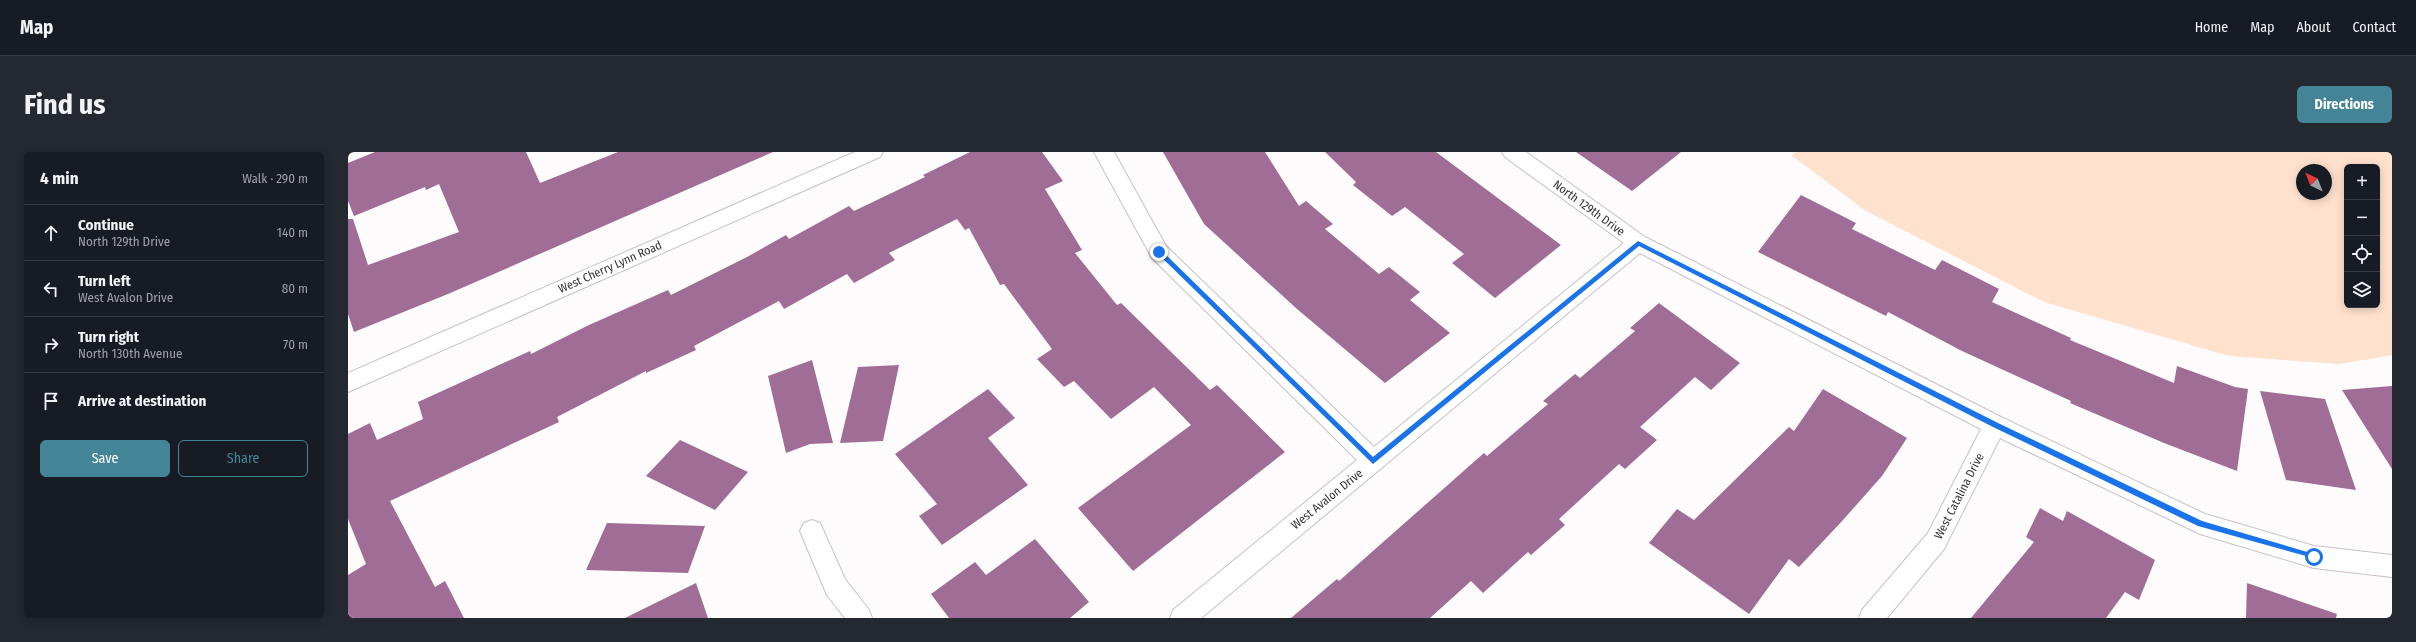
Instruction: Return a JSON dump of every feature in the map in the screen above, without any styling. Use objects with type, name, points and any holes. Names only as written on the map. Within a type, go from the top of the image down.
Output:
[{"type":"street","name":"West Cherry Lynn Road","points":[[348,383],[873,152]]},
{"type":"street","points":[[1104,152],[1159,252],[1373,461]]},
{"type":"street","name":"North 129th Drive","points":[[1513,152],[1638,244],[1995,425],[2200,523],[2314,557],[2392,566]]},
{"type":"street","name":"West Avalon Drive","points":[[1182,618],[1638,244]]},
{"type":"street","name":"West Catalina Drive","points":[[1871,618],[1936,541],[1995,425]]},
{"type":"street","points":[[812,531],[836,587],[860,618]]},
{"type":"shaded area","points":[[1797,152],[2392,152],[2392,355],[2339,364],[2229,356],[2044,302],[1866,211],[1791,155]]},
{"type":"building","points":[[375,152],[526,152],[540,183],[618,152],[773,152],[448,294],[354,332],[348,314],[348,219],[353,219],[368,265],[459,232],[439,184],[426,190],[425,187],[354,216],[348,201],[348,163]]},
{"type":"building","points":[[970,152],[1042,152],[1063,181],[1045,189],[1082,250],[1075,253],[1117,305],[1121,303],[1210,390],[1217,385],[1285,452],[1133,571],[1078,508],[1191,425],[1154,387],[1111,419],[1074,381],[1064,387],[1037,359],[1052,349],[1004,284],[1000,285],[969,228],[965,230],[957,219],[889,253],[895,260],[854,283],[847,274],[784,309],[779,301],[694,346],[696,350],[646,373],[646,371],[557,417],[559,422],[390,501],[435,587],[445,581],[464,618],[348,618],[348,575],[366,564],[348,519],[348,434],[370,423],[377,440],[423,419],[418,402],[530,351],[531,354],[589,325],[668,290],[671,295],[747,257],[786,235],[789,239],[849,206],[854,211],[925,177],[923,175]]},
{"type":"building","points":[[1163,152],[1265,152],[1299,206],[1306,201],[1333,224],[1325,229],[1379,274],[1389,267],[1420,292],[1410,300],[1450,333],[1385,383],[1297,309],[1204,224]]},
{"type":"building","points":[[1325,152],[1436,152],[1561,245],[1495,298],[1452,263],[1464,254],[1405,207],[1392,216],[1353,185],[1356,182]]},
{"type":"building","points":[[1576,152],[1681,152],[1632,191]]},
{"type":"building","points":[[1801,195],[1856,223],[1852,229],[1935,270],[1942,260],[1999,289],[1992,302],[2071,338],[2070,340],[2174,383],[2177,366],[2235,387],[2248,389],[2237,471],[2164,443],[2070,403],[2071,401],[1962,351],[1888,312],[1886,316],[1758,252]]},
{"type":"building","points":[[1659,303],[1740,363],[1711,390],[1695,377],[1640,427],[1657,440],[1625,469],[1619,464],[1559,519],[1565,525],[1531,555],[1528,552],[1483,593],[1471,581],[1430,618],[1291,618],[1337,579],[1339,581],[1484,453],[1487,456],[1548,404],[1543,401],[1575,374],[1580,378],[1635,331],[1630,328]]},
{"type":"building","points":[[812,360],[833,443],[810,444],[786,453],[768,376]]},
{"type":"building","points":[[899,365],[883,441],[840,443],[858,367]]},
{"type":"building","points":[[2392,386],[2392,469],[2342,390]]},
{"type":"building","points":[[988,389],[1015,418],[988,438],[1028,485],[942,545],[919,516],[937,504],[895,454]]},
{"type":"building","points":[[1823,389],[1907,438],[1882,476],[1843,520],[1799,567],[1789,559],[1749,614],[1649,543],[1677,509],[1694,520],[1789,427],[1794,431]]},
{"type":"building","points":[[2260,391],[2325,399],[2356,490],[2286,480]]},
{"type":"building","points":[[680,440],[748,472],[715,510],[646,476]]},
{"type":"building","points":[[2040,508],[2063,521],[2067,511],[2155,560],[2139,600],[2125,592],[2106,618],[1971,618],[2034,542],[2026,537]]},
{"type":"building","points":[[607,523],[705,526],[688,573],[586,570]]},
{"type":"building","points":[[1035,539],[1089,602],[1070,618],[949,618],[931,594],[975,562],[986,575]]},
{"type":"building","points":[[696,583],[708,618],[625,618]]},
{"type":"building","points":[[2247,583],[2337,614],[2336,618],[2246,618]]},
{"type":"route","points":[[1159,252],[1373,461],[1638,244],[1995,425],[2200,523],[2314,557]]}]
